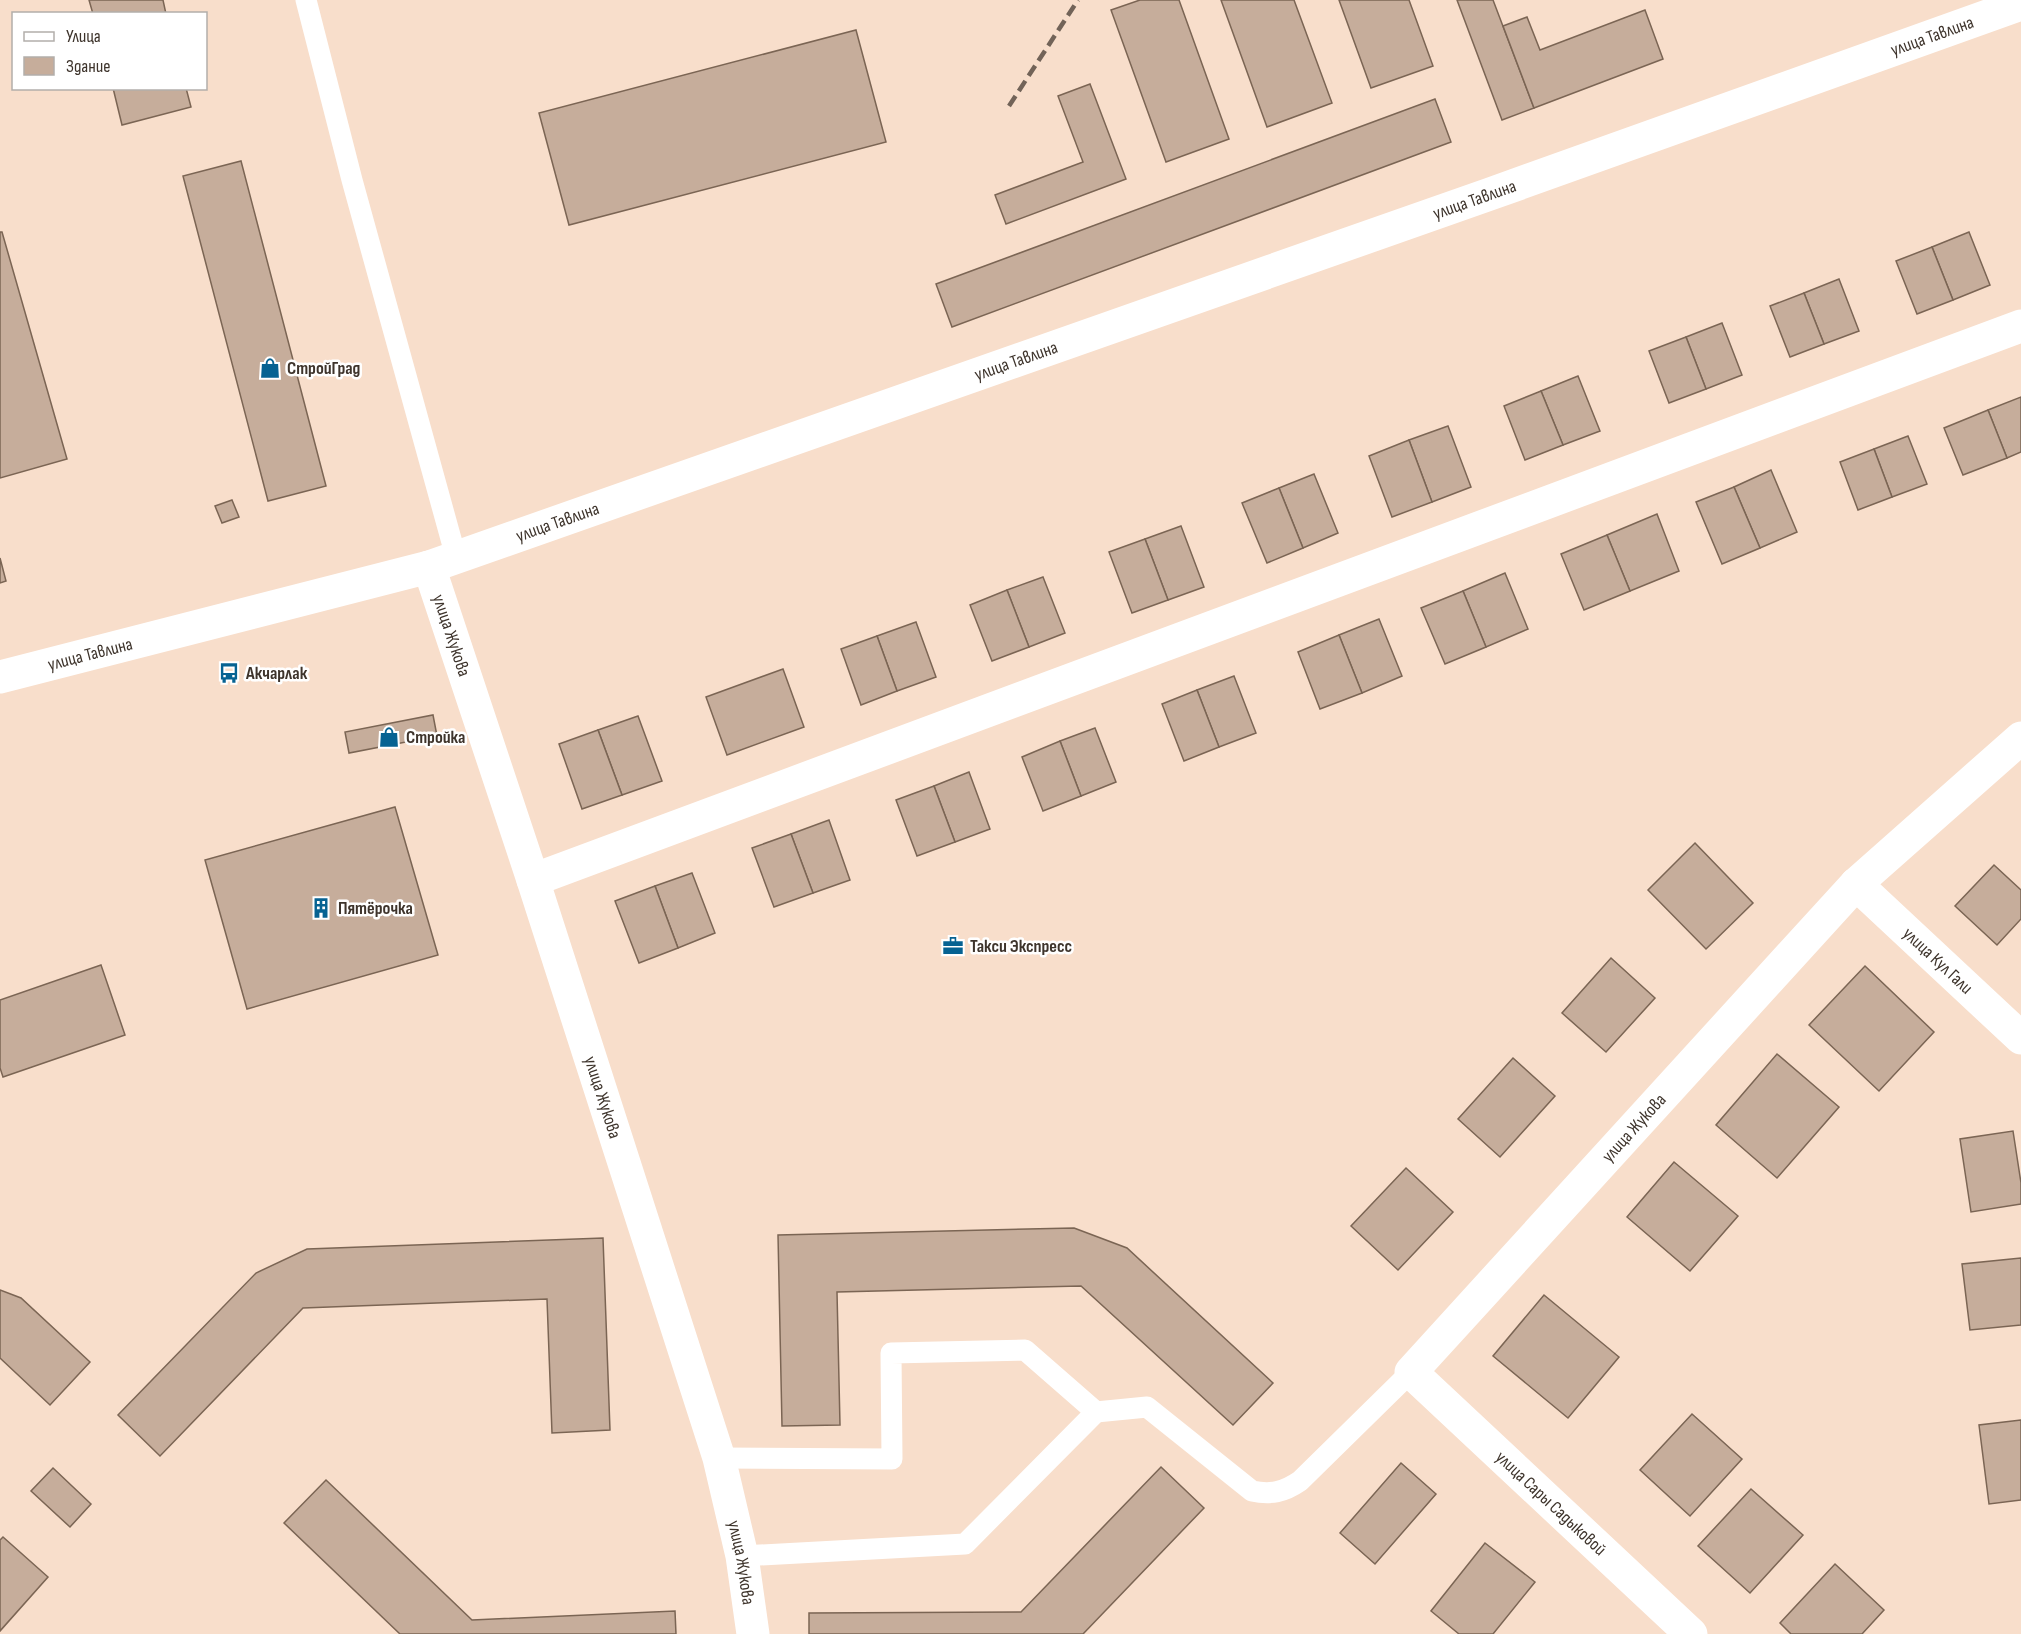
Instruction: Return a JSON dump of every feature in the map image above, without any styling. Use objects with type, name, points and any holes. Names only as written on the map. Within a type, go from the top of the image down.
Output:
[{"type":"street","name":"улица Тавлина","points":[[0,677],[443,562],[1479,198],[2021,4]]},
{"type":"street","points":[[533,880],[2021,326]]},
{"type":"street","name":"улица Жукова","points":[[443,562],[533,880],[719,1458],[742,1556],[753,1634]]},
{"type":"street","name":"улица Жукова","points":[[1411,1372],[1856,884],[2021,738]]},
{"type":"street","name":"улица Кул Гали","points":[[1856,884],[2021,1038]]},
{"type":"street","name":"улица Сары Садыковой","points":[[1411,1372],[1691,1634]]},
{"type":"lane","points":[[306,0],[352,180],[443,562]]},
{"type":"lane","points":[[719,1458],[892,1459],[891,1353],[1025,1350],[1096,1412]]},
{"type":"lane","points":[[742,1556],[965,1544],[1096,1412],[1147,1407],[1252,1491],[1264,1494],[1278,1492],[1300,1481],[1411,1372]]},
{"type":"building","points":[[89,0],[163,0],[166,12],[92,12]]},
{"type":"building","points":[[1140,0],[1179,0],[1229,139],[1166,162],[1111,10]]},
{"type":"building","points":[[1221,0],[1294,0],[1332,103],[1267,127]]},
{"type":"building","points":[[1339,0],[1409,0],[1433,66],[1371,88]]},
{"type":"building","points":[[1457,0],[1493,0],[1534,108],[1502,120]]},
{"type":"building","points":[[1645,10],[1663,59],[1534,108],[1503,26],[1527,17],[1540,50]]},
{"type":"building","points":[[856,30],[886,142],[569,225],[539,113]]},
{"type":"building","points":[[1090,84],[1126,179],[1006,224],[995,195],[1083,162],[1058,96]]},
{"type":"building","points":[[113,90],[187,90],[191,107],[122,125]]},
{"type":"building","points":[[1435,99],[1451,142],[952,327],[936,284]]},
{"type":"building","points":[[241,161],[326,486],[268,501],[183,176]]},
{"type":"building","points":[[0,232],[2,232],[67,459],[0,478]]},
{"type":"building","points":[[1969,232],[1990,285],[1953,300],[1932,247]]},
{"type":"building","points":[[1932,247],[1953,300],[1917,314],[1896,261]]},
{"type":"building","points":[[1839,279],[1859,331],[1824,344],[1804,293]]},
{"type":"building","points":[[1804,293],[1824,344],[1790,357],[1770,306]]},
{"type":"building","points":[[1722,323],[1742,375],[1706,389],[1686,337]]},
{"type":"building","points":[[1686,337],[1706,389],[1669,403],[1649,351]]},
{"type":"building","points":[[1578,376],[1600,431],[1563,445],[1541,391]]},
{"type":"building","points":[[1541,391],[1563,445],[1525,460],[1504,406]]},
{"type":"building","points":[[2021,397],[2021,452],[2007,458],[1988,410]]},
{"type":"building","points":[[1988,410],[2007,458],[1963,475],[1944,428]]},
{"type":"building","points":[[1448,426],[1471,487],[1432,502],[1409,440]]},
{"type":"building","points":[[1908,436],[1927,484],[1892,497],[1874,449]]},
{"type":"building","points":[[1409,440],[1432,502],[1392,517],[1369,456]]},
{"type":"building","points":[[1874,449],[1892,497],[1858,510],[1840,462]]},
{"type":"building","points":[[1771,470],[1797,532],[1760,548],[1734,487]]},
{"type":"building","points":[[1314,474],[1338,533],[1303,548],[1279,488]]},
{"type":"building","points":[[1734,487],[1760,548],[1722,564],[1696,502]]},
{"type":"building","points":[[1279,488],[1303,548],[1267,563],[1242,503]]},
{"type":"building","points":[[232,500],[239,517],[222,523],[215,506]]},
{"type":"building","points":[[1657,514],[1679,571],[1630,591],[1607,535]]},
{"type":"building","points":[[1181,526],[1204,587],[1168,600],[1145,539]]},
{"type":"building","points":[[1607,535],[1630,591],[1584,610],[1561,554]]},
{"type":"building","points":[[1145,539],[1168,600],[1132,613],[1109,552]]},
{"type":"building","points":[[0,558],[6,581],[0,583]]},
{"type":"building","points":[[1505,573],[1528,629],[1486,647],[1463,591]]},
{"type":"building","points":[[1043,577],[1065,633],[1029,647],[1007,590]]},
{"type":"building","points":[[1007,590],[1029,647],[992,661],[970,605]]},
{"type":"building","points":[[1463,591],[1486,647],[1445,664],[1421,608]]},
{"type":"building","points":[[1379,619],[1402,676],[1362,693],[1339,635]]},
{"type":"building","points":[[916,622],[936,677],[897,691],[877,636]]},
{"type":"building","points":[[1339,635],[1362,693],[1320,709],[1298,652]]},
{"type":"building","points":[[877,636],[897,691],[861,705],[841,649]]},
{"type":"building","points":[[783,669],[804,727],[727,755],[706,697]]},
{"type":"building","points":[[1234,676],[1256,733],[1219,747],[1197,690]]},
{"type":"building","points":[[1197,690],[1219,747],[1184,761],[1162,704]]},
{"type":"building","points":[[433,715],[437,736],[349,753],[345,732]]},
{"type":"building","points":[[638,716],[662,781],[622,795],[598,730]]},
{"type":"building","points":[[1095,728],[1116,782],[1081,796],[1060,741]]},
{"type":"building","points":[[598,730],[622,795],[582,809],[559,744]]},
{"type":"building","points":[[1060,741],[1081,796],[1043,811],[1022,757]]},
{"type":"building","points":[[969,772],[990,829],[955,842],[934,786]]},
{"type":"building","points":[[934,786],[955,842],[917,856],[896,800]]},
{"type":"building","name":"Пятёрочка","points":[[395,807],[438,955],[247,1009],[205,860]]},
{"type":"building","points":[[829,820],[850,880],[813,893],[791,834]]},
{"type":"building","points":[[791,834],[813,893],[774,907],[752,848]]},
{"type":"building","points":[[1695,843],[1753,903],[1706,949],[1648,890]]},
{"type":"building","points":[[1994,865],[2021,890],[2021,919],[1997,945],[1955,906]]},
{"type":"building","points":[[692,873],[715,933],[678,948],[655,886]]},
{"type":"building","points":[[655,886],[678,948],[639,963],[615,901]]},
{"type":"building","points":[[1611,958],[1655,998],[1606,1052],[1562,1013]]},
{"type":"building","points":[[101,965],[125,1035],[3,1077],[0,1068],[0,1000]]},
{"type":"building","points":[[1865,966],[1934,1032],[1879,1091],[1809,1025]]},
{"type":"building","points":[[1777,1054],[1839,1107],[1777,1178],[1716,1125]]},
{"type":"building","points":[[1513,1058],[1555,1096],[1500,1157],[1458,1119]]},
{"type":"building","points":[[2013,1131],[2021,1183],[2021,1204],[1971,1212],[1960,1139]]},
{"type":"building","points":[[1674,1162],[1738,1216],[1690,1271],[1627,1217]]},
{"type":"building","points":[[1406,1168],[1453,1212],[1398,1270],[1351,1226]]},
{"type":"building","points":[[1074,1228],[1127,1248],[1273,1383],[1233,1425],[1081,1286],[837,1292],[840,1425],[782,1426],[778,1235]]},
{"type":"building","points":[[603,1238],[610,1430],[552,1433],[547,1299],[303,1308],[160,1456],[118,1415],[256,1273],[307,1249]]},
{"type":"building","points":[[2021,1258],[2021,1325],[1970,1330],[1962,1264]]},
{"type":"building","points":[[0,1290],[21,1298],[90,1362],[50,1405],[0,1358]]},
{"type":"building","points":[[1544,1295],[1619,1357],[1568,1418],[1493,1356]]},
{"type":"building","points":[[1692,1414],[1742,1459],[1690,1516],[1640,1470]]},
{"type":"building","points":[[2021,1420],[2021,1500],[1989,1504],[1979,1425]]},
{"type":"building","points":[[1401,1463],[1436,1494],[1375,1564],[1340,1533]]},
{"type":"building","points":[[1161,1467],[1204,1508],[1083,1634],[809,1634],[809,1613],[1021,1612]]},
{"type":"building","points":[[53,1468],[91,1504],[70,1527],[31,1491]]},
{"type":"building","points":[[326,1480],[472,1620],[675,1611],[676,1634],[400,1634],[284,1523]]},
{"type":"building","points":[[1751,1489],[1803,1535],[1750,1593],[1698,1546]]},
{"type":"building","points":[[3,1537],[48,1577],[0,1631],[0,1540]]},
{"type":"building","points":[[1485,1543],[1535,1582],[1493,1634],[1459,1634],[1431,1611]]},
{"type":"building","points":[[1835,1564],[1884,1610],[1862,1634],[1791,1634],[1780,1623]]},
{"type":"railway","points":[[1009,106],[1078,0]]},
{"type":"place","name":"СтройГрад","points":[[270,368]]},
{"type":"place","name":"Акчарлак","points":[[229,673]]},
{"type":"place","name":"Стройка","points":[[389,737]]},
{"type":"place","name":"Пятёрочка","points":[[321,908]]},
{"type":"place","name":"Такси Экспресс","points":[[953,946]]}]
